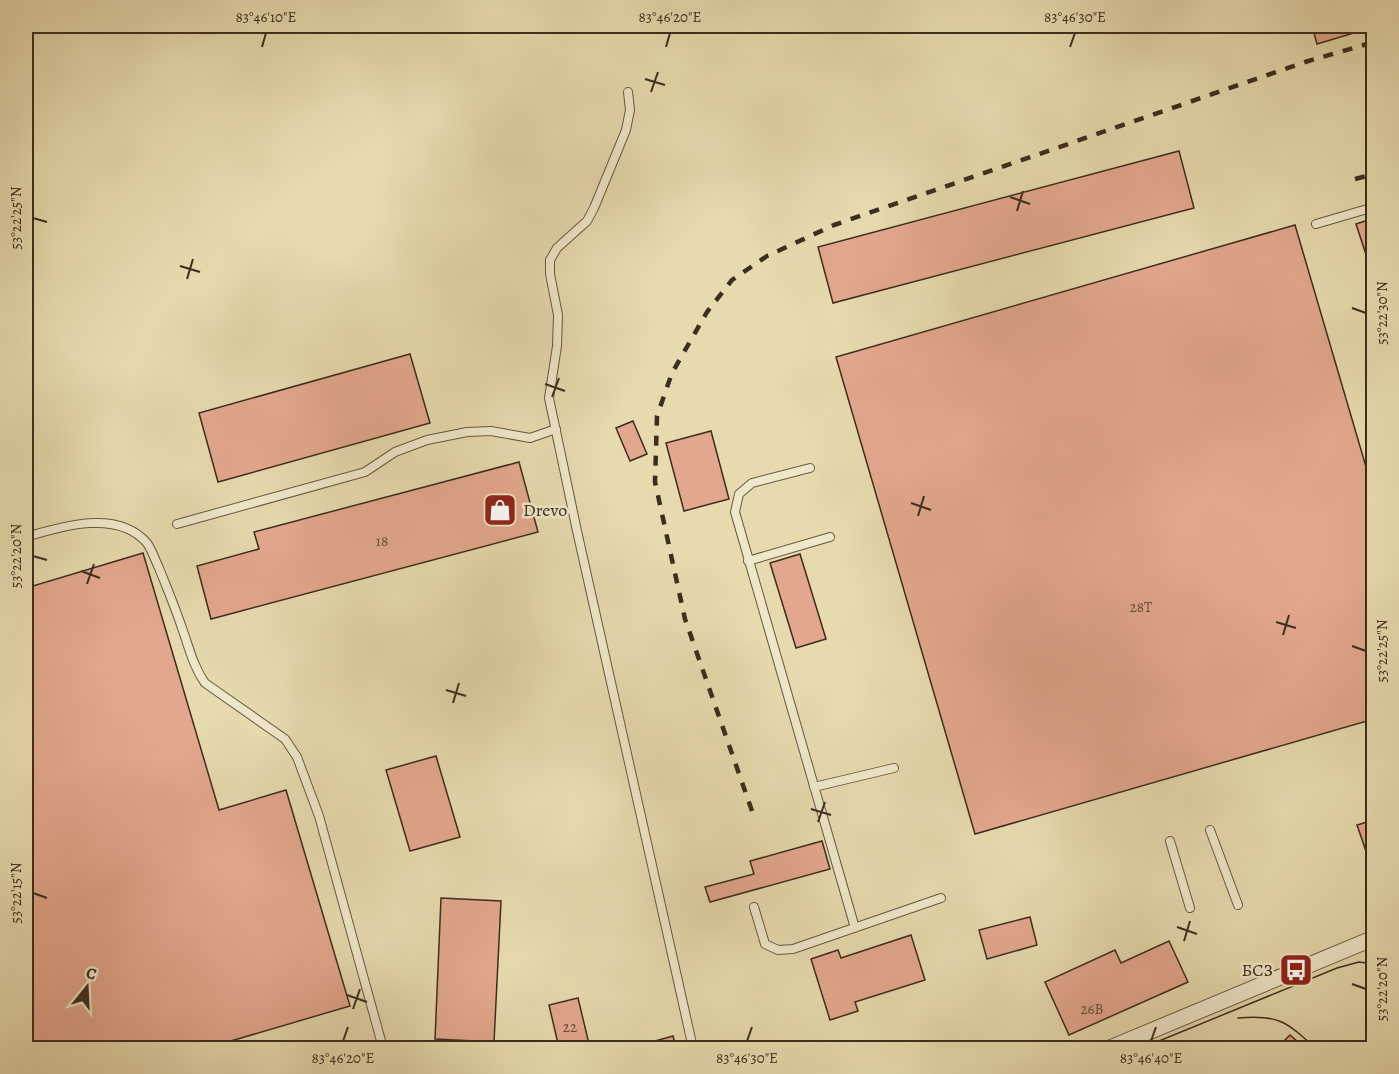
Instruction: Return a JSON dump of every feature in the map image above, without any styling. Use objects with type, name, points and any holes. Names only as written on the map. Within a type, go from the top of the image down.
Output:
[{"type":"street","points":[[1110,1048],[1374,938]]},
{"type":"lane","points":[[628,92],[630,110],[626,130],[594,208],[587,221],[557,248],[550,260],[550,274],[558,315],[557,346],[549,398],[653,878],[693,1048]]},
{"type":"lane","points":[[1316,224],[1374,207]]},
{"type":"lane","points":[[177,524],[365,472],[395,452],[427,440],[467,432],[491,431],[530,438],[556,429]]},
{"type":"lane","points":[[810,468],[752,483],[739,494],[735,512],[855,927]]},
{"type":"lane","points":[[26,537],[58,527],[89,523],[113,525],[139,535],[149,545],[173,603],[197,672],[205,683],[285,739],[297,757],[319,816],[383,1048]]},
{"type":"lane","points":[[748,561],[830,537]]},
{"type":"lane","points":[[814,787],[894,768]]},
{"type":"lane","points":[[1210,830],[1238,904]]},
{"type":"lane","points":[[1170,841],[1190,908]]},
{"type":"lane","points":[[754,907],[765,944],[778,950],[793,949],[941,898]]},
{"type":"building","points":[[1312,26],[1374,26],[1374,27],[1317,44]]},
{"type":"building","points":[[1179,151],[1194,208],[833,303],[818,247]]},
{"type":"building","points":[[1374,218],[1374,279],[1356,224]]},
{"type":"building","points":[[1295,225],[1374,494],[1374,719],[975,834],[836,357]]},
{"type":"building","points":[[410,354],[430,423],[218,482],[199,413]]},
{"type":"building","points":[[633,421],[647,454],[630,461],[616,428]]},
{"type":"building","points":[[711,431],[729,499],[684,511],[666,443]]},
{"type":"building","points":[[519,462],[538,532],[211,619],[197,566],[259,549],[254,532]]},
{"type":"building","points":[[143,553],[219,810],[286,790],[350,1006],[207,1048],[26,1048],[26,588]]},
{"type":"building","points":[[800,554],[826,639],[796,648],[770,563]]},
{"type":"building","points":[[436,756],[460,837],[410,851],[386,770]]},
{"type":"building","points":[[1374,820],[1374,852],[1367,854],[1357,825]]},
{"type":"building","points":[[822,841],[830,869],[710,902],[705,887],[754,874],[750,861]]},
{"type":"building","points":[[441,898],[501,901],[494,1042],[435,1039]]},
{"type":"building","points":[[1030,917],[1037,945],[987,959],[979,930]]},
{"type":"building","points":[[911,935],[925,980],[855,1002],[858,1011],[830,1020],[811,959],[838,950],[841,958]]},
{"type":"building","points":[[1169,941],[1188,982],[1069,1035],[1045,982],[1115,950],[1121,963]]},
{"type":"building","points":[[578,998],[590,1048],[559,1048],[549,1005]]},
{"type":"building","points":[[1290,1035],[1305,1048],[1293,1048],[1284,1041]]},
{"type":"building","points":[[673,1036],[676,1048],[656,1048],[655,1041]]},
{"type":"tram line","points":[[1142,1048],[1337,968],[1359,962],[1374,964]]},
{"type":"tram line","points":[[1238,1018],[1263,1017],[1281,1022],[1315,1048]]},
{"type":"railway","points":[[752,811],[685,619],[655,482],[657,416],[672,373],[707,312],[732,280],[767,256],[834,225],[1305,62],[1374,42]]},
{"type":"railway","points":[[1355,179],[1374,174]]},
{"type":"place","name":"Drevo","points":[[500,510]]},
{"type":"place","name":"БСЗ","points":[[1296,970]]}]
